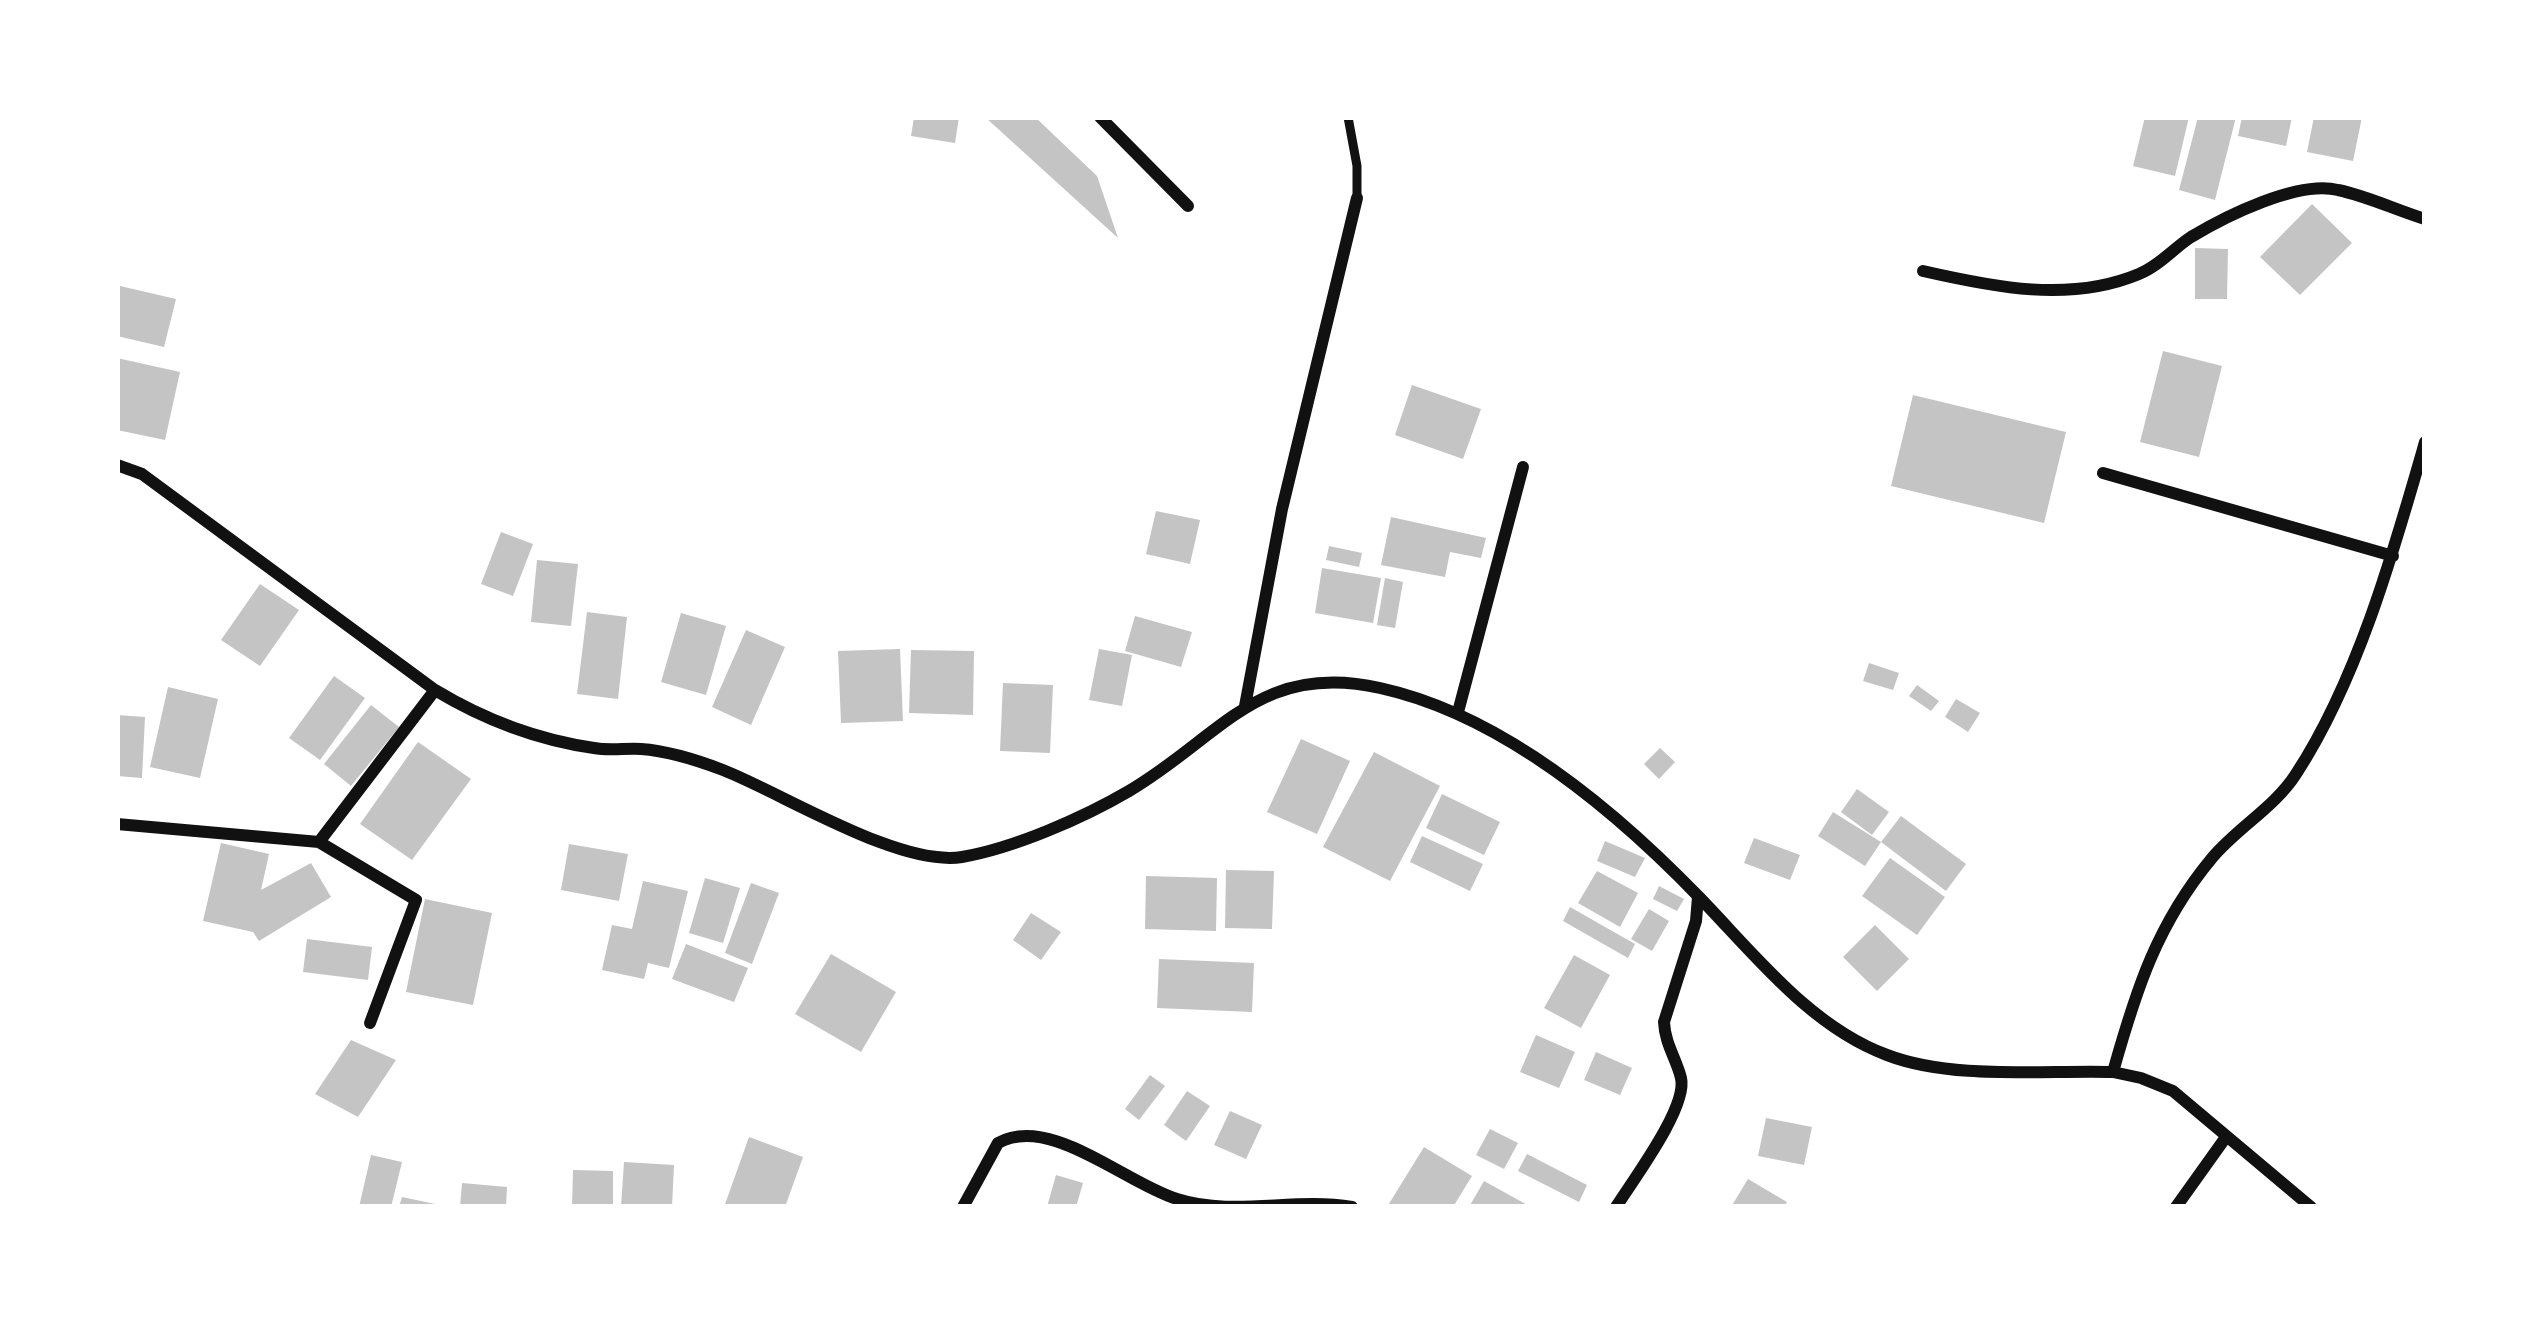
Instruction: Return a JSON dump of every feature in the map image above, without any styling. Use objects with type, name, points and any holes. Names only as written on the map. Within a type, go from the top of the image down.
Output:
[{"type":"street","points":[[1100,117],[1188,206]]},
{"type":"street","points":[[1923,271],[2000,289],[2087,289],[2144,273],[2189,238],[2233,215],[2309,190],[2333,188],[2425,219]]},
{"type":"street","points":[[1245,706],[1282,508],[1357,198]]},
{"type":"street","points":[[2113,1072],[2141,973],[2175,905],[2215,854],[2293,780],[2325,726],[2393,556],[2425,442]]},
{"type":"street","points":[[117,465],[142,474],[435,690],[482,718],[595,748],[681,755],[894,846],[958,857],[1073,820],[1129,791],[1245,706],[1295,684],[1336,681],[1381,688],[1458,712],[1591,795],[1826,1022],[1881,1054],[1920,1066],[2113,1072],[2141,1078],[2173,1091],[2311,1207]]},
{"type":"street","points":[[1458,712],[1523,467]]},
{"type":"street","points":[[2104,473],[2393,556]]},
{"type":"street","points":[[319,842],[435,690]]},
{"type":"street","points":[[117,824],[319,842],[416,900],[370,1023]]},
{"type":"street","points":[[1616,1207],[1680,1102],[1681,1078],[1664,1038],[1664,1022],[1699,897]]},
{"type":"street","points":[[962,1207],[998,1143],[1024,1134],[1083,1153],[1176,1199],[1228,1206],[1352,1207]]},
{"type":"street","points":[[2176,1207],[2227,1137]]},
{"type":"lane","points":[[1348,117],[1357,198]]},
{"type":"building","points":[[914,117],[959,117],[955,143],[911,136]]},
{"type":"building","points":[[985,117],[1035,117],[1097,176],[1118,238]]},
{"type":"building","points":[[2145,117],[2189,117],[2175,176],[2133,166]]},
{"type":"building","points":[[2198,117],[2236,117],[2215,200],[2179,190]]},
{"type":"building","points":[[2242,117],[2292,117],[2286,146],[2238,136]]},
{"type":"building","points":[[2314,117],[2362,117],[2353,161],[2307,152]]},
{"type":"building","points":[[2312,204],[2352,243],[2300,295],[2260,257]]},
{"type":"building","points":[[2195,248],[2228,249],[2227,299],[2195,299]]},
{"type":"building","points":[[120,286],[176,299],[164,347],[117,336]]},
{"type":"building","points":[[2163,351],[2222,366],[2199,457],[2140,442]]},
{"type":"building","points":[[117,358],[180,372],[165,440],[117,430]]},
{"type":"building","points":[[1412,385],[1481,409],[1463,459],[1395,435]]},
{"type":"building","points":[[1913,395],[2066,432],[2044,523],[1891,486]]},
{"type":"building","points":[[1156,511],[1200,520],[1190,564],[1146,554]]},
{"type":"building","points":[[1391,517],[1486,538],[1481,558],[1450,552],[1445,577],[1381,565]]},
{"type":"building","points":[[501,532],[533,544],[513,596],[481,584]]},
{"type":"building","points":[[1329,546],[1362,553],[1359,567],[1326,560]]},
{"type":"building","points":[[537,560],[578,564],[571,626],[531,622]]},
{"type":"building","points":[[1322,568],[1381,578],[1373,623],[1315,613]]},
{"type":"building","points":[[1385,578],[1403,582],[1395,628],[1377,625]]},
{"type":"building","points":[[260,584],[299,610],[260,666],[221,640]]},
{"type":"building","points":[[587,612],[627,617],[618,699],[577,694]]},
{"type":"building","points":[[681,613],[726,626],[706,695],[661,682]]},
{"type":"building","points":[[1135,616],[1192,632],[1181,667],[1125,651]]},
{"type":"building","points":[[746,630],[785,647],[751,725],[712,707]]},
{"type":"building","points":[[900,649],[903,721],[841,723],[838,651]]},
{"type":"building","points":[[1099,649],[1132,655],[1122,706],[1089,700]]},
{"type":"building","points":[[911,650],[974,651],[973,715],[909,713]]},
{"type":"building","points":[[1869,663],[1899,673],[1893,690],[1863,681]]},
{"type":"building","points":[[334,676],[365,698],[320,760],[289,738]]},
{"type":"building","points":[[1003,683],[1053,685],[1050,753],[1000,751]]},
{"type":"building","points":[[1917,685],[1939,701],[1931,711],[1909,696]]},
{"type":"building","points":[[168,687],[218,699],[200,778],[150,767]]},
{"type":"building","points":[[1956,699],[1980,713],[1968,732],[1945,717]]},
{"type":"building","points":[[371,705],[399,727],[351,786],[324,764]]},
{"type":"building","points":[[117,715],[145,717],[142,778],[117,776]]},
{"type":"building","points":[[1301,739],[1350,761],[1317,834],[1267,812]]},
{"type":"building","points":[[418,742],[471,779],[412,860],[360,824]]},
{"type":"building","points":[[1660,748],[1675,762],[1659,779],[1644,764]]},
{"type":"building","points":[[1374,752],[1440,786],[1390,881],[1323,847]]},
{"type":"building","points":[[1857,789],[1889,812],[1872,835],[1841,812]]},
{"type":"building","points":[[1442,794],[1500,822],[1484,855],[1426,828]]},
{"type":"building","points":[[1833,812],[1881,842],[1865,866],[1818,836]]},
{"type":"building","points":[[1901,816],[1966,864],[1946,891],[1881,842]]},
{"type":"building","points":[[1422,836],[1483,864],[1470,891],[1410,862]]},
{"type":"building","points":[[1754,838],[1800,855],[1790,880],[1744,863]]},
{"type":"building","points":[[1605,841],[1645,858],[1635,877],[1597,861]]},
{"type":"building","points":[[221,843],[269,854],[261,890],[311,863],[331,897],[259,941],[253,932],[203,921]]},
{"type":"building","points":[[569,844],[628,854],[619,901],[561,890]]},
{"type":"building","points":[[1890,858],[1945,897],[1917,935],[1862,896]]},
{"type":"building","points":[[1226,870],[1274,871],[1272,929],[1225,928]]},
{"type":"building","points":[[1597,871],[1638,893],[1620,927],[1578,903]]},
{"type":"building","points":[[1146,876],[1217,878],[1216,931],[1145,929]]},
{"type":"building","points":[[705,878],[740,888],[723,943],[689,933]]},
{"type":"building","points":[[643,881],[688,891],[669,968],[648,963],[644,979],[602,970],[612,925],[632,929]]},
{"type":"building","points":[[751,883],[779,893],[752,964],[725,953]]},
{"type":"building","points":[[1659,886],[1684,899],[1677,911],[1653,899]]},
{"type":"building","points":[[425,899],[492,913],[473,1005],[406,992]]},
{"type":"building","points":[[1570,907],[1635,944],[1628,958],[1563,921]]},
{"type":"building","points":[[1649,909],[1669,921],[1652,951],[1631,939]]},
{"type":"building","points":[[1031,913],[1061,932],[1041,960],[1013,940]]},
{"type":"building","points":[[1875,925],[1909,959],[1877,991],[1843,957]]},
{"type":"building","points":[[307,939],[372,947],[368,980],[303,972]]},
{"type":"building","points":[[686,944],[748,968],[734,1002],[672,979]]},
{"type":"building","points":[[831,954],[896,992],[861,1052],[795,1014]]},
{"type":"building","points":[[1574,955],[1610,975],[1581,1028],[1544,1008]]},
{"type":"building","points":[[1159,959],[1254,963],[1252,1012],[1157,1008]]},
{"type":"building","points":[[1536,1035],[1575,1052],[1559,1088],[1520,1072]]},
{"type":"building","points":[[351,1040],[396,1060],[358,1117],[315,1094]]},
{"type":"building","points":[[1596,1052],[1632,1068],[1620,1095],[1584,1080]]},
{"type":"building","points":[[1150,1075],[1165,1086],[1139,1120],[1125,1109]]},
{"type":"building","points":[[1187,1091],[1210,1106],[1186,1141],[1164,1125]]},
{"type":"building","points":[[1230,1111],[1262,1125],[1246,1159],[1214,1145]]},
{"type":"building","points":[[1766,1118],[1812,1127],[1804,1165],[1758,1156]]},
{"type":"building","points":[[1490,1129],[1518,1143],[1504,1169],[1476,1155]]},
{"type":"building","points":[[749,1137],[803,1157],[785,1207],[724,1207]]},
{"type":"building","points":[[1424,1147],[1472,1176],[1453,1207],[1387,1207]]},
{"type":"building","points":[[1527,1154],[1587,1185],[1579,1202],[1518,1171]]},
{"type":"building","points":[[371,1155],[402,1162],[391,1207],[359,1207]]},
{"type":"building","points":[[624,1162],[674,1165],[672,1207],[621,1207]]},
{"type":"building","points":[[573,1170],[613,1171],[613,1207],[572,1207]]},
{"type":"building","points":[[1056,1175],[1083,1183],[1076,1207],[1047,1207]]},
{"type":"building","points":[[1748,1179],[1787,1202],[1784,1207],[1731,1207]]},
{"type":"building","points":[[1484,1181],[1531,1207],[1469,1207]]},
{"type":"building","points":[[462,1183],[507,1187],[506,1207],[460,1207]]},
{"type":"building","points":[[402,1197],[440,1205],[440,1207],[399,1207]]}]
